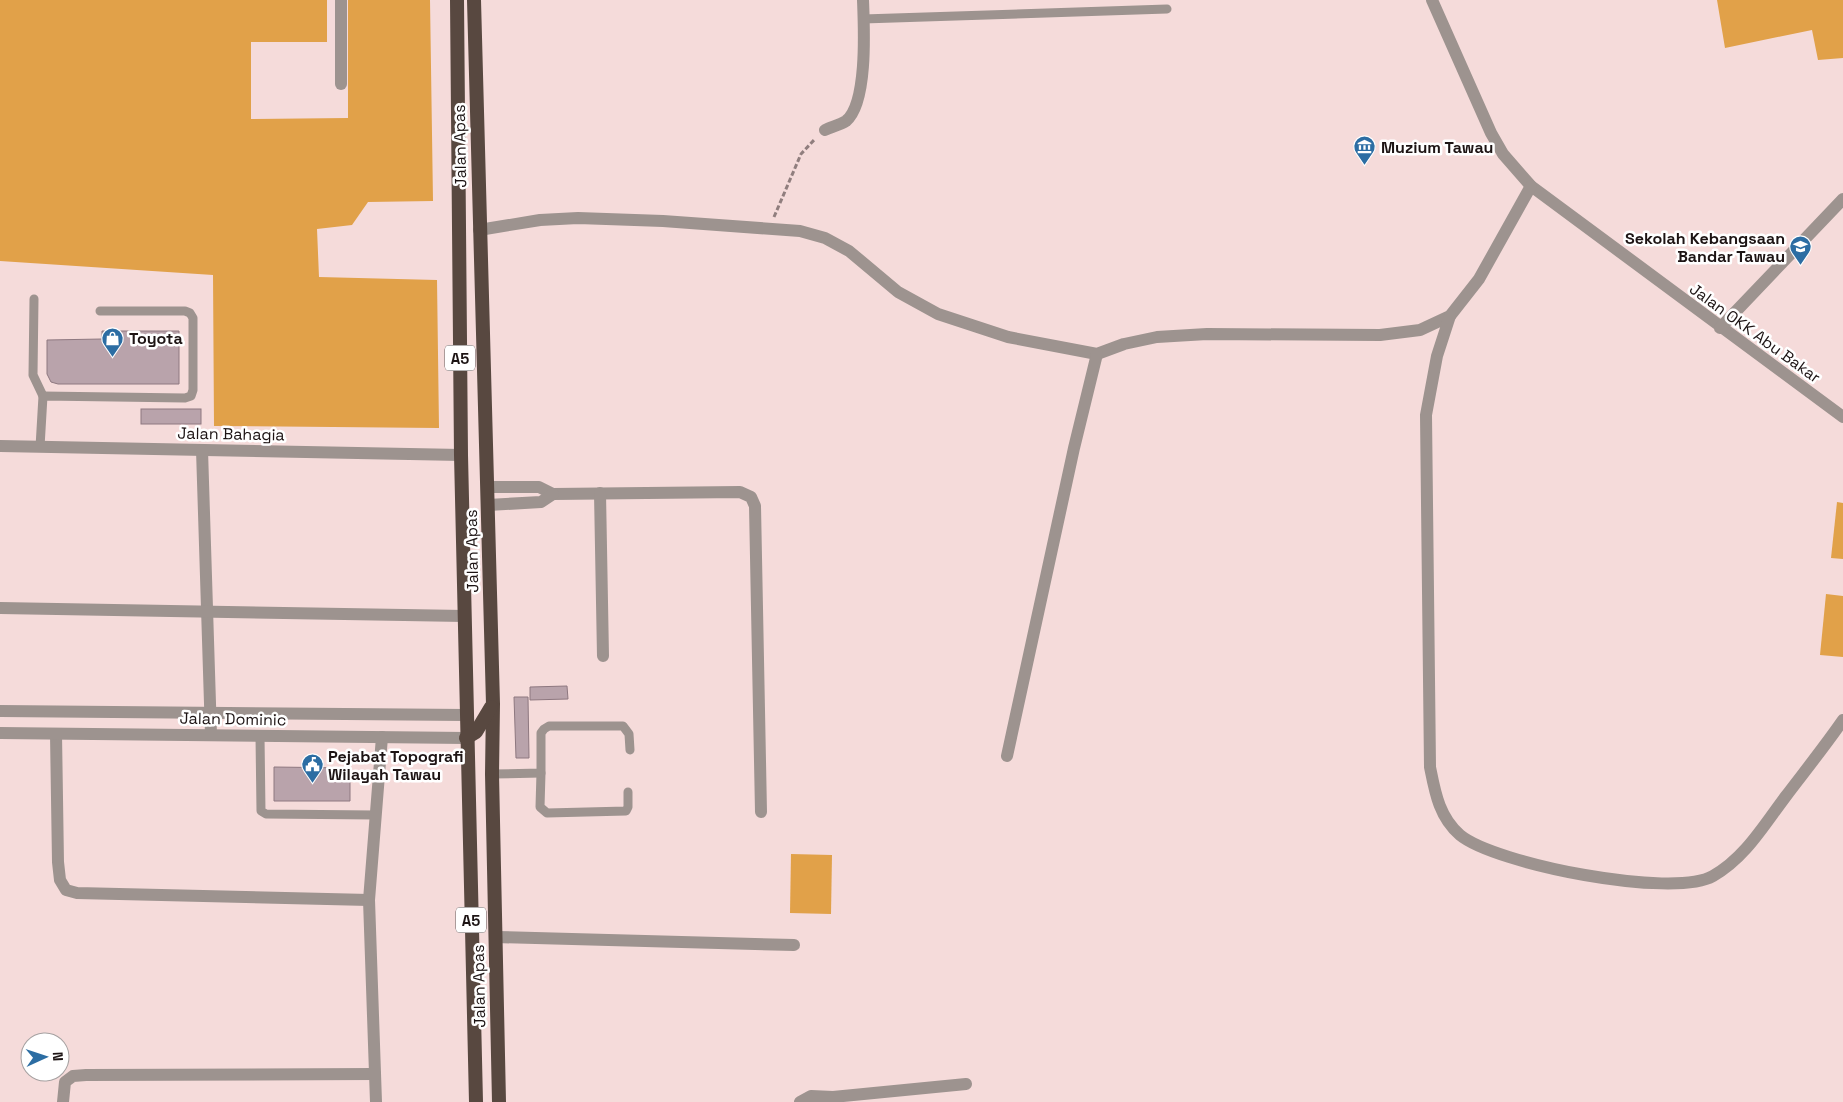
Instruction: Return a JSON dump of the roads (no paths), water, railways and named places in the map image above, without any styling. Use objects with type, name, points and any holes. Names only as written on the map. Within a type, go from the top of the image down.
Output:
[{"type":"highway","name":"Jalan Apas","points":[[457,0],[461,455],[466,738],[476,1102]]},
{"type":"highway","name":"Jalan Apas","points":[[474,0],[493,704],[492,774],[499,1102]]},
{"type":"highway","points":[[466,738],[476,732],[484,722],[493,704]]},
{"type":"street","points":[[341,0],[341,84]]},
{"type":"street","points":[[825,130],[846,120],[857,102],[862,78],[863,0]]},
{"type":"street","name":"Jalan OKK Abu Bakar","points":[[1432,0],[1491,133],[1503,154],[1531,186],[1720,328],[1843,417]]},
{"type":"street","points":[[1531,186],[1479,279],[1450,316],[1437,356],[1426,415],[1430,757],[1436,796],[1443,816],[1460,835],[1480,846],[1531,864],[1591,877],[1679,883],[1711,878],[1737,860],[1841,729]]},
{"type":"street","points":[[1720,328],[1843,199]]},
{"type":"street","points":[[479,230],[540,220],[578,218],[800,231],[825,238],[849,251],[898,292],[938,314],[1008,337],[1096,354],[1124,344],[1157,336],[1207,334],[1380,335],[1420,330],[1450,316]]},
{"type":"street","points":[[1007,756],[1096,354]]},
{"type":"street","name":"Jalan Bahagia","points":[[0,446],[461,455]]},
{"type":"street","points":[[202,450],[211,735]]},
{"type":"street","points":[[488,487],[540,487],[553,494],[740,492],[751,497],[756,506],[761,812]]},
{"type":"street","points":[[600,493],[604,656]]},
{"type":"street","points":[[488,505],[541,502],[553,494]]},
{"type":"street","points":[[0,608],[464,616]]},
{"type":"street","name":"Jalan Dominic","points":[[0,711],[466,715]]},
{"type":"street","name":"Jalan Dominic","points":[[0,733],[466,738]]},
{"type":"street","points":[[56,734],[58,862],[60,880],[66,890],[77,893],[369,900]]},
{"type":"street","points":[[376,1102],[369,900],[382,737]]},
{"type":"street","points":[[496,937],[794,945]]},
{"type":"street","points":[[64,1102],[64,1082],[80,1076],[375,1074]]},
{"type":"street","points":[[800,1102],[811,1096],[834,1097],[966,1084]]},
{"type":"lane","points":[[863,19],[1167,9]]},
{"type":"lane","points":[[34,298],[34,374],[42,396],[40,447]]},
{"type":"lane","points":[[42,396],[185,398],[191,396],[193,390],[193,318],[190,312],[100,311]]},
{"type":"lane","points":[[628,792],[628,807],[626,811],[547,814],[540,807],[541,733],[549,726],[623,726],[630,734],[630,750]]},
{"type":"lane","points":[[260,736],[261,811],[272,815],[375,815]]},
{"type":"lane","points":[[492,774],[541,773]]},
{"type":"place","name":"Muzium Tawau","points":[[1365,166]]},
{"type":"place","name":"Sekolah Kebangsaan Bandar Tawau","points":[[1801,266]]},
{"type":"place","name":"Toyota","points":[[113,357]]},
{"type":"place","name":"Pejabat Topografi Wilayah Tawau","points":[[312,784]]}]
